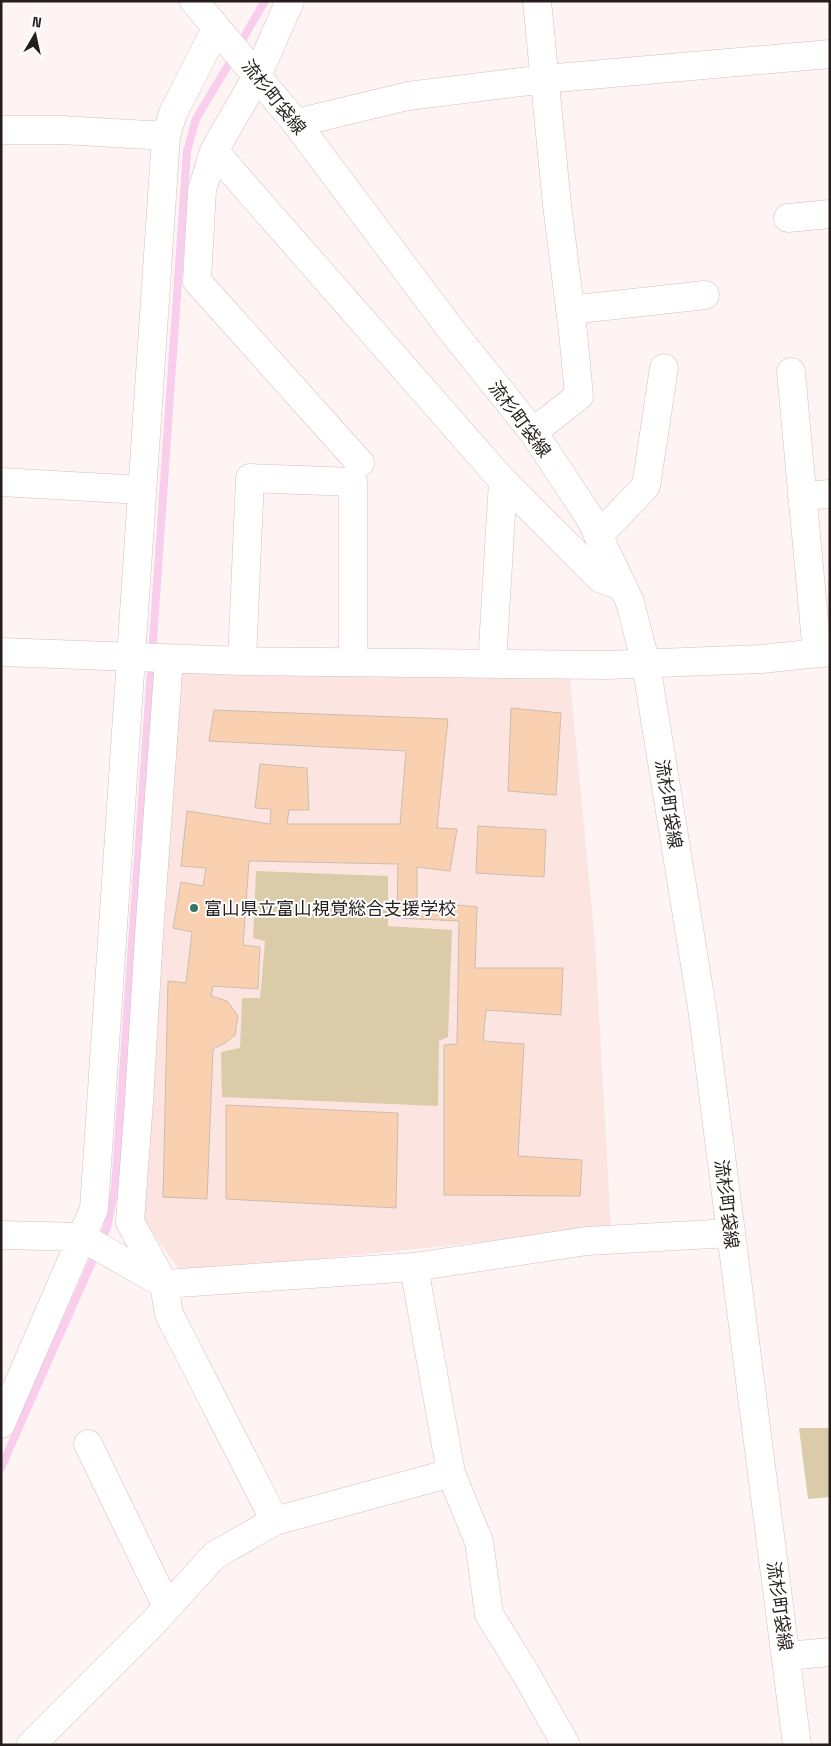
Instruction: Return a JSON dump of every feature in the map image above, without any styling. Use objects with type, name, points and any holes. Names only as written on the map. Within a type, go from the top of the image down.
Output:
[{"type":"street","name":"流杉町袋線","points":[[194,1],[296,123],[449,327],[532,432],[590,518],[630,602],[646,664],[702,1008],[798,1745]]},
{"type":"street","points":[[290,1],[252,70],[214,151],[202,190],[197,280],[360,463]]},
{"type":"street","points":[[532,432],[579,396],[557,205],[537,1]]},
{"type":"street","points":[[1,1424],[94,1208],[166,136],[173,113],[216,29]]},
{"type":"street","points":[[296,123],[408,96],[545,79],[830,54]]},
{"type":"street","points":[[1,130],[62,130],[166,136]]},
{"type":"street","points":[[214,151],[503,480],[601,579],[622,586]]},
{"type":"street","points":[[788,218],[830,214]]},
{"type":"street","points":[[570,310],[705,295]]},
{"type":"street","points":[[598,536],[646,486],[664,368]]},
{"type":"street","points":[[1,652],[242,661],[646,664],[761,659],[823,652],[802,496],[790,372]]},
{"type":"street","points":[[242,661],[250,478],[353,482],[353,662]]},
{"type":"street","points":[[492,664],[503,480]]},
{"type":"street","points":[[1,482],[142,490]]},
{"type":"street","points":[[802,496],[830,494]]},
{"type":"street","points":[[168,659],[149,935],[140,1101],[130,1222],[164,1284],[169,1314],[275,1521]]},
{"type":"street","points":[[1,1235],[81,1237],[164,1284],[414,1267],[587,1241],[731,1233]]},
{"type":"street","points":[[414,1267],[451,1473],[479,1542],[489,1614],[566,1745]]},
{"type":"street","points":[[88,1444],[167,1607]]},
{"type":"street","points":[[31,1745],[167,1607],[215,1555],[275,1521],[451,1473]]},
{"type":"street","points":[[787,1656],[830,1652]]},
{"type":"shaded area","points":[[176,673],[570,679],[595,943],[611,1229],[182,1273],[139,1214]]},
{"type":"shaded area","points":[[256,871],[388,876],[388,926],[452,930],[448,1037],[439,1041],[438,1106],[222,1097],[221,1052],[240,1048],[242,998],[260,998],[265,941],[253,938]]},
{"type":"shaded area","points":[[799,1428],[830,1428],[830,1497],[808,1499]]},
{"type":"building","points":[[511,708],[561,713],[556,795],[508,791]]},
{"type":"building","points":[[214,710],[448,719],[437,828],[457,829],[450,871],[417,867],[417,901],[477,907],[475,968],[563,968],[561,1015],[486,1010],[483,1041],[524,1044],[518,1156],[582,1160],[580,1196],[444,1195],[444,1045],[457,1044],[459,921],[397,918],[398,864],[249,861],[243,945],[260,947],[258,989],[213,986],[211,996],[227,1001],[238,1016],[235,1035],[213,1049],[207,1199],[163,1197],[168,981],[186,983],[192,932],[173,928],[181,882],[203,886],[206,868],[181,866],[187,811],[270,824],[271,809],[255,808],[260,764],[307,768],[309,810],[289,810],[287,824],[400,824],[406,751],[209,741]]},
{"type":"building","points":[[478,826],[546,830],[544,877],[476,873]]},
{"type":"building","points":[[226,1105],[398,1113],[396,1208],[226,1199]]},
{"type":"waterway","points":[[238,47],[265,1]]},
{"type":"waterway","points":[[1,1468],[107,1228],[115,1188],[187,151],[196,119],[233,57]]},
{"type":"place","name":"富山県立富山視覚総合支援学校","points":[[194,908]]}]
